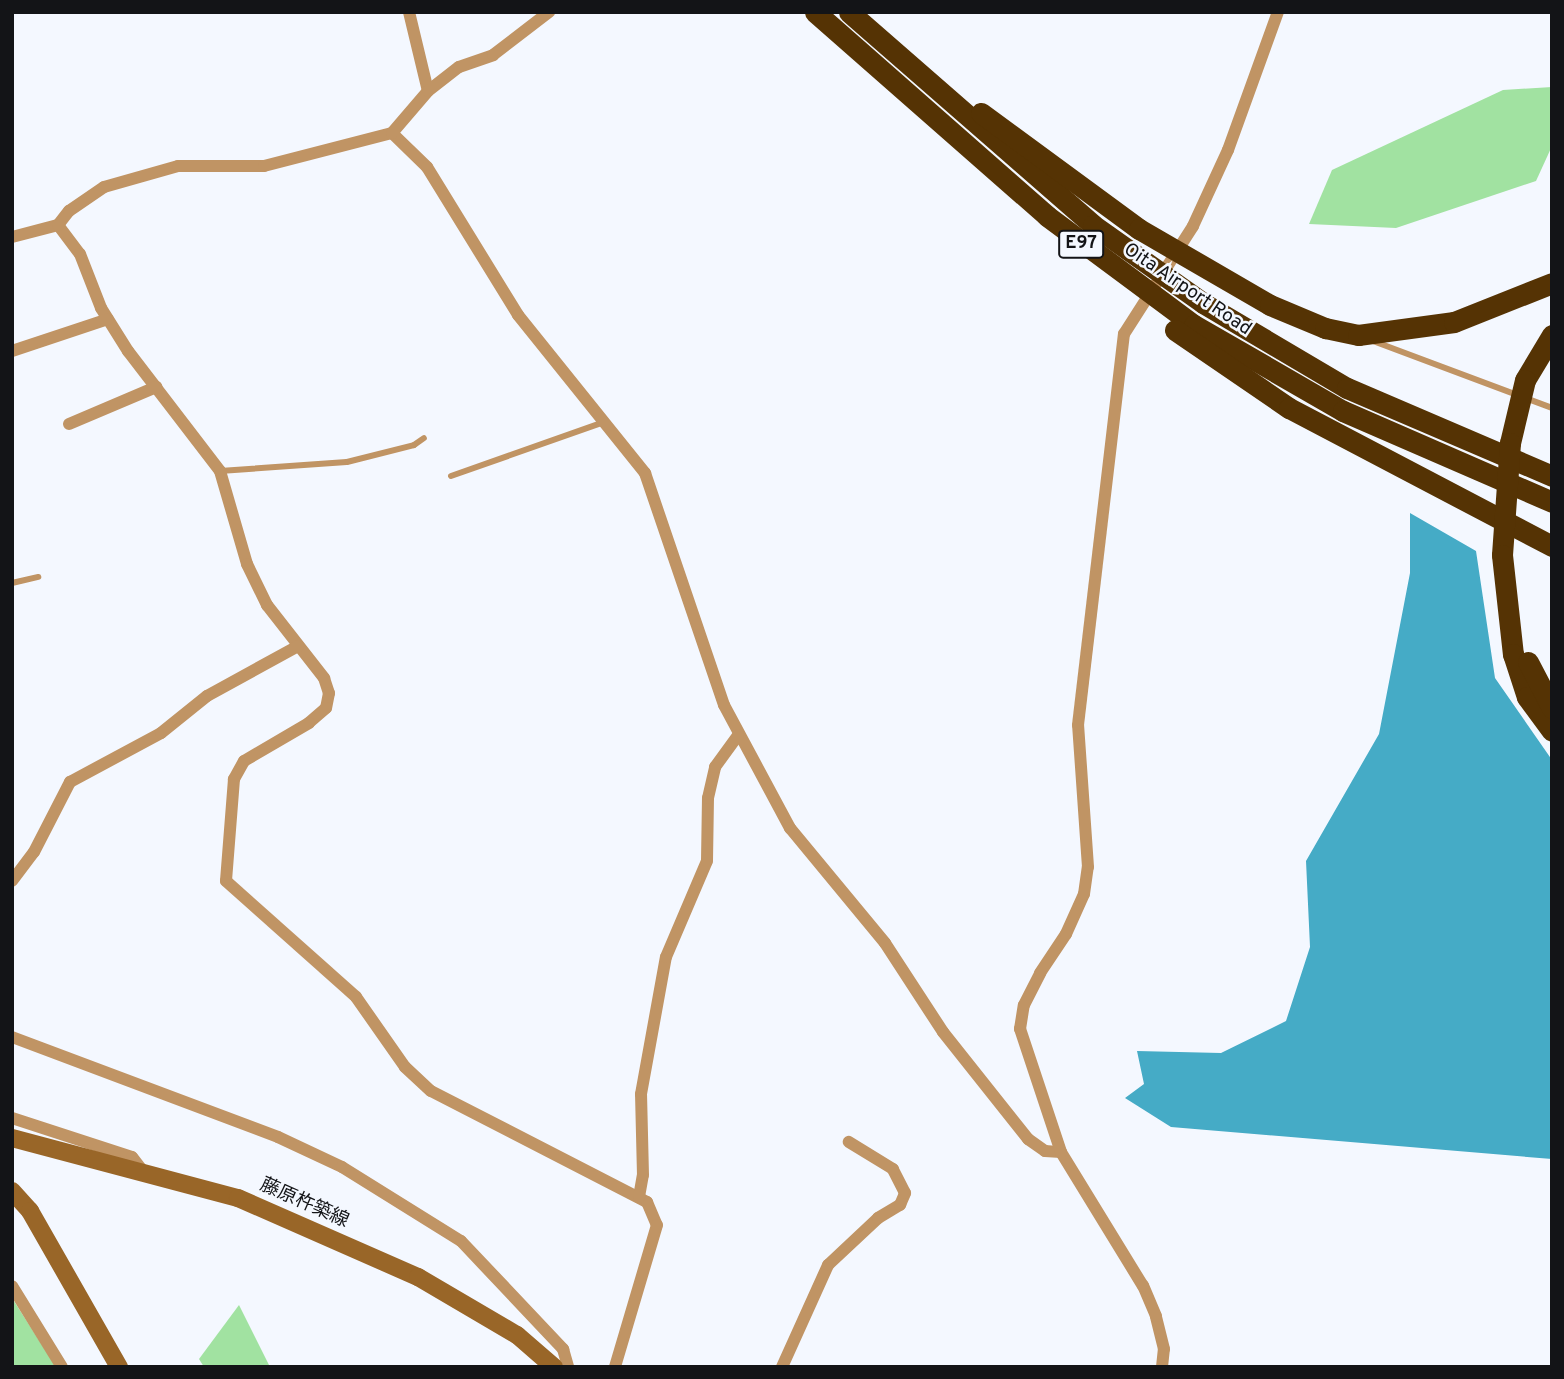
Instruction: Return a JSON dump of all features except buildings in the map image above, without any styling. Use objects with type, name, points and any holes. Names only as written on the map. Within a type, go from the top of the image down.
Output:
[{"type":"highway","name":"Oita Airport Road","points":[[815,12],[979,159],[1151,296],[1253,361],[1381,429],[1552,502]]},
{"type":"highway","name":"Oita Airport Road","points":[[849,12],[1013,158],[1146,263],[1270,344],[1393,409],[1552,476]]},
{"type":"highway","points":[[880,39],[1139,229],[1211,274],[1292,314],[1358,335],[1454,322],[1552,283]]},
{"type":"highway","points":[[979,159],[1113,284],[1289,408],[1550,545]]},
{"type":"highway","points":[[1552,335],[1525,380],[1510,443],[1502,555],[1513,654],[1527,696],[1552,731]]},
{"type":"highway","points":[[1552,360],[1540,379],[1521,445],[1513,571],[1528,662],[1552,708]]},
{"type":"main road","name":"藤原杵築線","points":[[12,1138],[142,1170],[238,1198],[418,1277],[517,1335],[554,1367]]},
{"type":"main road","points":[[12,1191],[30,1212],[119,1367]]},
{"type":"street","points":[[409,12],[428,91]]},
{"type":"street","points":[[12,237],[58,225],[69,211],[104,187],[178,166],[264,166],[392,133],[428,91],[459,67],[493,55],[549,12]]},
{"type":"street","points":[[1162,1367],[1164,1349],[1143,1286],[1061,1152],[1020,1029],[1035,984],[1066,934],[1084,894],[1088,867],[1078,725],[1124,334],[1193,226],[1228,150],[1278,12]]},
{"type":"street","points":[[392,133],[427,167],[497,285],[645,473],[737,735],[790,828],[885,943],[943,1032],[1028,1139],[1045,1151],[1061,1152]]},
{"type":"street","points":[[58,225],[80,254],[108,319],[220,471],[247,564],[267,605],[324,678],[329,693],[326,708],[309,723],[244,761],[234,779],[226,880],[356,997],[405,1067],[431,1091],[647,1202],[657,1225],[615,1367]]},
{"type":"street","points":[[12,351],[108,319]]},
{"type":"street","points":[[69,424],[156,387]]},
{"type":"street","points":[[12,881],[34,852],[70,782],[161,733],[207,696],[298,646]]},
{"type":"street","points":[[639,1198],[643,1175],[641,1094],[666,957],[707,860],[708,798],[715,767],[737,735]]},
{"type":"street","points":[[12,1037],[278,1137],[376,1187],[461,1241],[563,1349],[568,1367]]},
{"type":"street","points":[[12,1118],[132,1157],[142,1170]]},
{"type":"street","points":[[782,1367],[828,1265],[869,1225],[900,1205],[905,1193],[893,1169],[849,1142]]},
{"type":"street","points":[[12,1286],[62,1367]]},
{"type":"lane","points":[[1358,335],[1552,408]]},
{"type":"lane","points":[[451,477],[606,421]]},
{"type":"lane","points":[[220,471],[346,462],[414,444],[424,438]]},
{"type":"lane","points":[[12,583],[38,577]]},
{"type":"green space","points":[[1552,87],[1552,146],[1536,181],[1396,228],[1309,224],[1332,170],[1503,90]]},
{"type":"green space","points":[[12,1298],[56,1367],[12,1367]]},
{"type":"green space","points":[[239,1305],[270,1367],[204,1367],[199,1359]]},
{"type":"water","points":[[1410,513],[1476,551],[1495,678],[1552,760],[1552,1159],[1171,1127],[1125,1098],[1144,1084],[1137,1051],[1221,1053],[1286,1021],[1310,947],[1306,861],[1379,734],[1410,573]]}]
